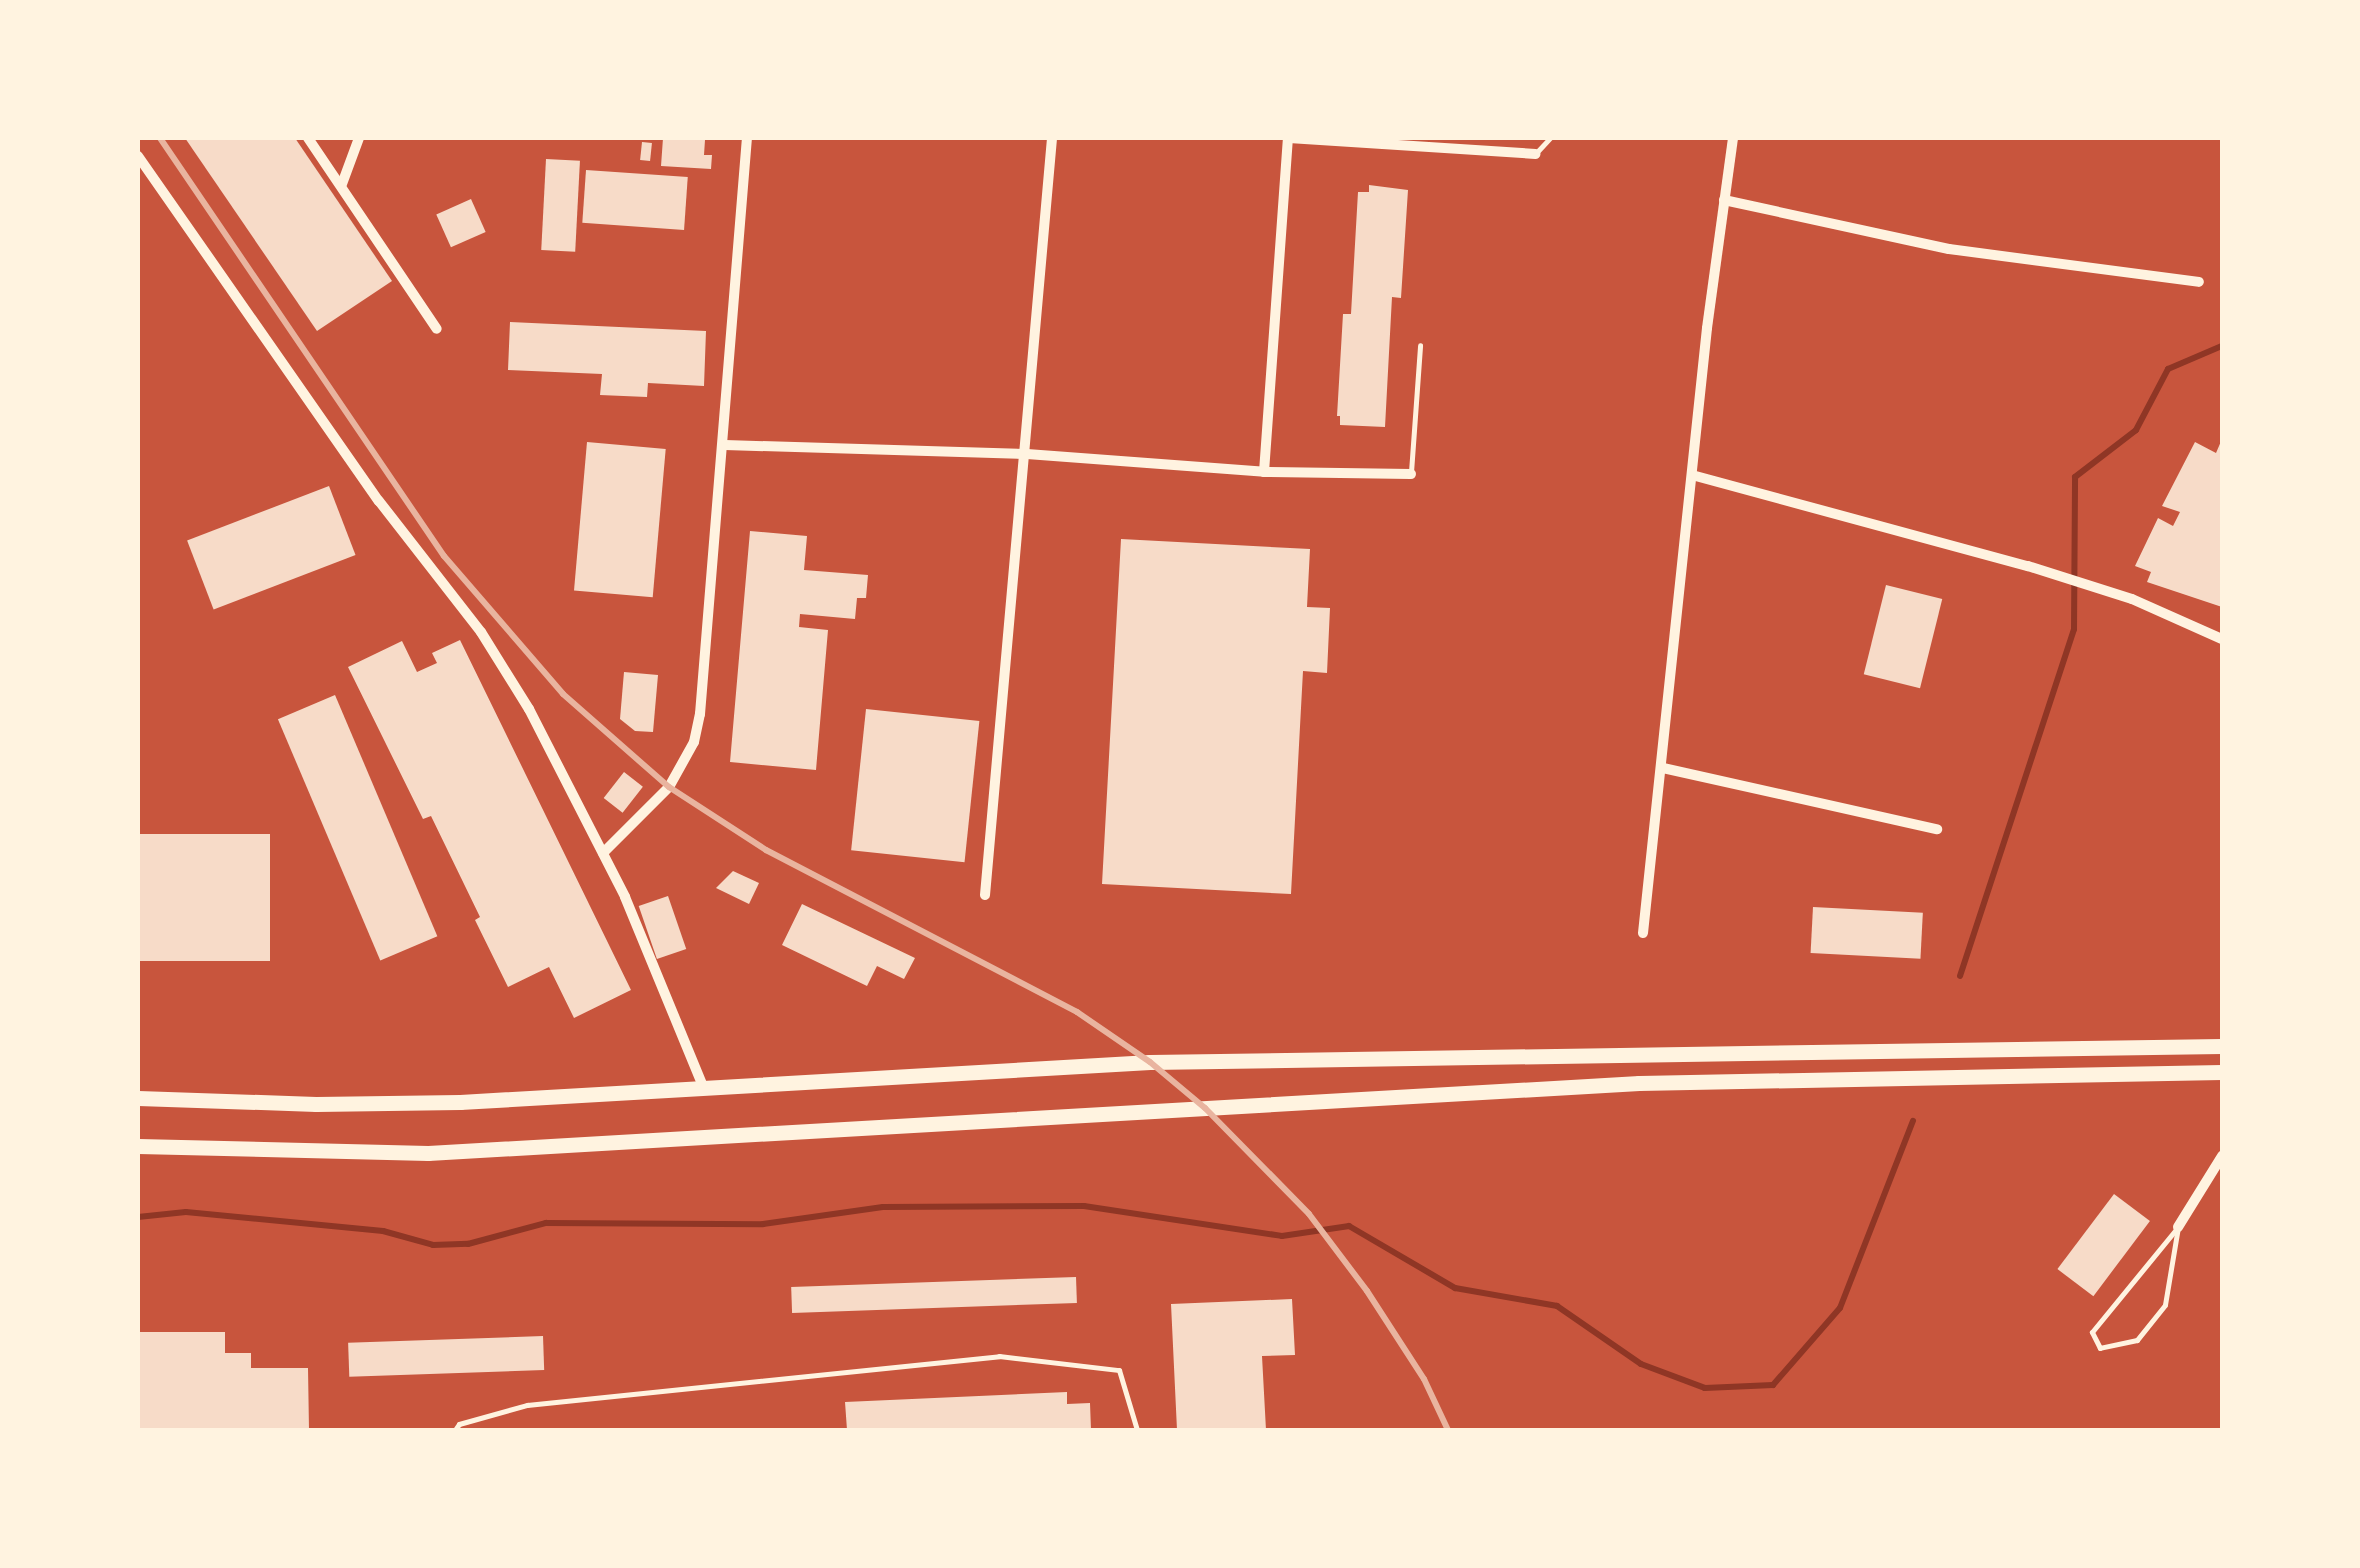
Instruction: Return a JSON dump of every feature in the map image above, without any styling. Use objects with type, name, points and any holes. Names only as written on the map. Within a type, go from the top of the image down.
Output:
[{"type":"highway","points":[[138,1098],[316,1104],[460,1102],[1150,1062],[2222,1046]]},
{"type":"highway","points":[[138,1146],[428,1153],[1639,1083],[2222,1072]]},
{"type":"street","points":[[308,138],[437,328]]},
{"type":"street","points":[[342,184],[359,138]]},
{"type":"street","points":[[602,853],[669,787],[694,742],[725,445],[746,138]]},
{"type":"street","points":[[984,895],[1027,454],[1052,138]]},
{"type":"street","points":[[1264,472],[1288,138],[1534,154]]},
{"type":"street","points":[[1643,932],[1732,138]]},
{"type":"street","points":[[138,156],[379,501],[481,632],[529,709],[602,853],[704,1089]]},
{"type":"street","points":[[1724,200],[1949,249],[2198,282]]},
{"type":"street","points":[[725,445],[1027,454],[1264,472],[1411,474]]},
{"type":"street","points":[[1692,474],[2060,576],[2222,639]]},
{"type":"street","points":[[1663,768],[1938,830]]},
{"type":"street","points":[[2178,1226],[2222,1156]]},
{"type":"lane","points":[[1534,154],[1550,138]]},
{"type":"lane","points":[[1411,474],[1420,345]]},
{"type":"lane","points":[[2178,1226],[2165,1305],[2137,1340],[2100,1348],[2092,1332],[2178,1226]]},
{"type":"lane","points":[[456,1430],[459,1424],[527,1404],[1000,1356],[1118,1370],[1137,1430]]},
{"type":"building","points":[[185,138],[295,138],[392,281],[317,331]]},
{"type":"building","points":[[663,138],[705,140],[704,155],[712,155],[711,169],[661,166]]},
{"type":"building","points":[[642,142],[652,143],[650,161],[640,160]]},
{"type":"building","points":[[546,159],[580,161],[575,252],[541,250]]},
{"type":"building","points":[[586,170],[688,177],[684,230],[582,223]]},
{"type":"building","points":[[1369,185],[1408,190],[1401,298],[1392,297],[1385,427],[1340,425],[1337,416],[1343,314],[1351,314],[1358,192],[1369,192]]},
{"type":"building","points":[[471,199],[486,232],[451,247],[436,214]]},
{"type":"building","points":[[510,322],[706,331],[704,386],[648,383],[647,397],[600,395],[602,374],[508,370]]},
{"type":"building","points":[[2222,439],[2222,607],[2147,582],[2151,572],[2135,566],[2158,518],[2173,526],[2180,512],[2162,506],[2195,442],[2216,453]]},
{"type":"building","points":[[587,442],[666,449],[653,597],[574,590]]},
{"type":"building","points":[[329,486],[356,555],[214,610],[187,540]]},
{"type":"building","points":[[750,531],[807,536],[804,570],[868,575],[866,598],[857,598],[855,619],[800,614],[799,627],[828,630],[816,770],[730,762]]},
{"type":"building","points":[[1121,539],[1310,549],[1307,607],[1330,608],[1327,673],[1303,671],[1291,894],[1102,884]]},
{"type":"building","points":[[1886,585],[1942,599],[1920,688],[1864,674]]},
{"type":"building","points":[[460,640],[631,990],[574,1018],[549,967],[508,987],[475,920],[480,917],[431,816],[423,819],[348,667],[402,641],[417,672],[437,663],[432,653]]},
{"type":"building","points":[[624,672],[658,675],[653,732],[635,731],[620,719]]},
{"type":"building","points":[[335,695],[437,936],[380,960],[278,719]]},
{"type":"building","points":[[866,709],[979,721],[965,862],[851,850]]},
{"type":"building","points":[[624,772],[643,787],[623,813],[604,798]]},
{"type":"building","points":[[138,834],[270,834],[270,961],[138,961]]},
{"type":"building","points":[[733,871],[759,883],[749,904],[716,888]]},
{"type":"building","points":[[668,896],[686,949],[657,959],[639,906]]},
{"type":"building","points":[[802,904],[915,958],[904,979],[877,966],[867,986],[782,945]]},
{"type":"building","points":[[1813,907],[1923,913],[1920,959],[1811,953]]},
{"type":"building","points":[[2114,1194],[2150,1221],[2093,1296],[2057,1269]]},
{"type":"building","points":[[1076,1277],[1077,1303],[792,1313],[791,1287]]},
{"type":"building","points":[[1292,1299],[1295,1355],[1262,1356],[1266,1430],[1177,1430],[1171,1304]]},
{"type":"building","points":[[138,1332],[225,1332],[225,1353],[251,1353],[251,1368],[308,1368],[309,1430],[138,1430]]},
{"type":"building","points":[[543,1336],[544,1370],[349,1377],[348,1343]]},
{"type":"building","points":[[1067,1392],[1067,1404],[1090,1403],[1091,1430],[847,1430],[845,1402]]},
{"type":"waterway","points":[[1960,976],[2074,629],[2075,477],[2136,430],[2168,369],[2222,346]]},
{"type":"waterway","points":[[138,1217],[186,1212],[383,1231],[433,1245],[468,1244],[546,1223],[763,1224],[883,1207],[1084,1206],[1282,1236],[1349,1226],[1455,1288],[1557,1306],[1641,1364],[1705,1388],[1773,1385],[1840,1308],[1913,1121]]},
{"type":"railway","points":[[160,138],[444,556],[563,694],[669,787],[766,850],[1077,1012],[1150,1062],[1205,1108],[1309,1214],[1367,1291],[1424,1379],[1448,1430]]}]
